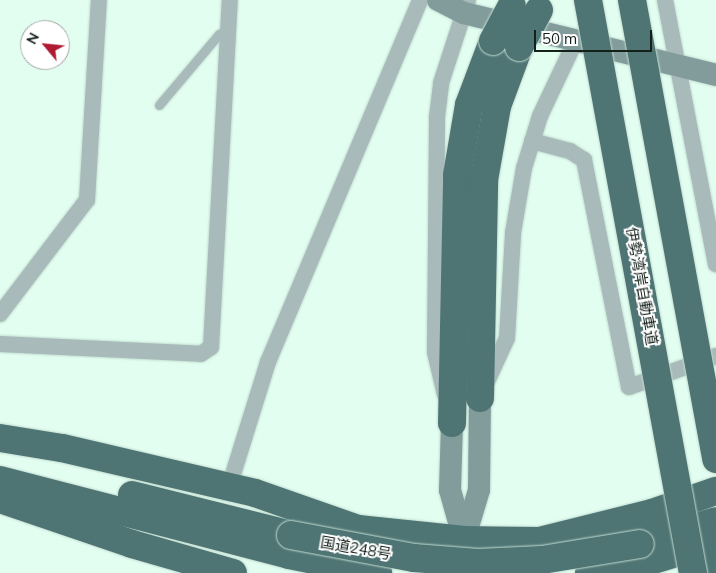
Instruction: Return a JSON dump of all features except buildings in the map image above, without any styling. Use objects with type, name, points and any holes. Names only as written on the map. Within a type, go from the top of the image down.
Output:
[{"type":"highway","name":"伊勢湾岸自動車道","points":[[588,0],[693,573]]},
{"type":"highway","points":[[632,0],[716,459]]},
{"type":"highway","points":[[452,423],[457,174],[469,105],[493,41],[528,4]]},
{"type":"highway","points":[[480,398],[484,180],[497,106],[519,47],[528,4]]},
{"type":"highway","points":[[0,438],[62,448],[255,493],[358,529],[464,540],[539,541],[652,513],[716,491]]},
{"type":"highway","points":[[671,454],[684,573]]},
{"type":"highway","name":"国道248号","points":[[0,462],[290,545],[378,573]]},
{"type":"highway","name":"国道248号","points":[[0,480],[290,545],[414,558],[478,563],[542,560],[641,554],[716,541]]},
{"type":"highway","points":[[0,499],[132,544],[233,573]]},
{"type":"highway","points":[[0,514],[104,543],[132,544]]},
{"type":"highway","name":"国道248号","points":[[589,573],[641,554],[716,521]]},
{"type":"highway","points":[[699,573],[716,568]]},
{"type":"street","points":[[0,314],[87,200],[99,0]]},
{"type":"street","points":[[0,344],[201,354],[211,347],[230,0]]},
{"type":"street","points":[[234,471],[268,362],[420,0]]},
{"type":"street","points":[[438,0],[466,6],[575,42],[716,75]]},
{"type":"street","points":[[665,0],[680,66],[716,264]]},
{"type":"street","points":[[464,540],[450,490],[452,423],[435,352],[437,117],[441,82],[466,6]]},
{"type":"street","points":[[461,573],[464,540],[479,490],[480,398],[507,338],[513,233],[532,141],[551,89],[575,42]]},
{"type":"street","points":[[532,141],[570,151],[584,160],[629,387],[716,356]]},
{"type":"lane","points":[[159,105],[220,34],[229,28]]},
{"type":"tunnel","points":[[219,573],[233,479]]}]
